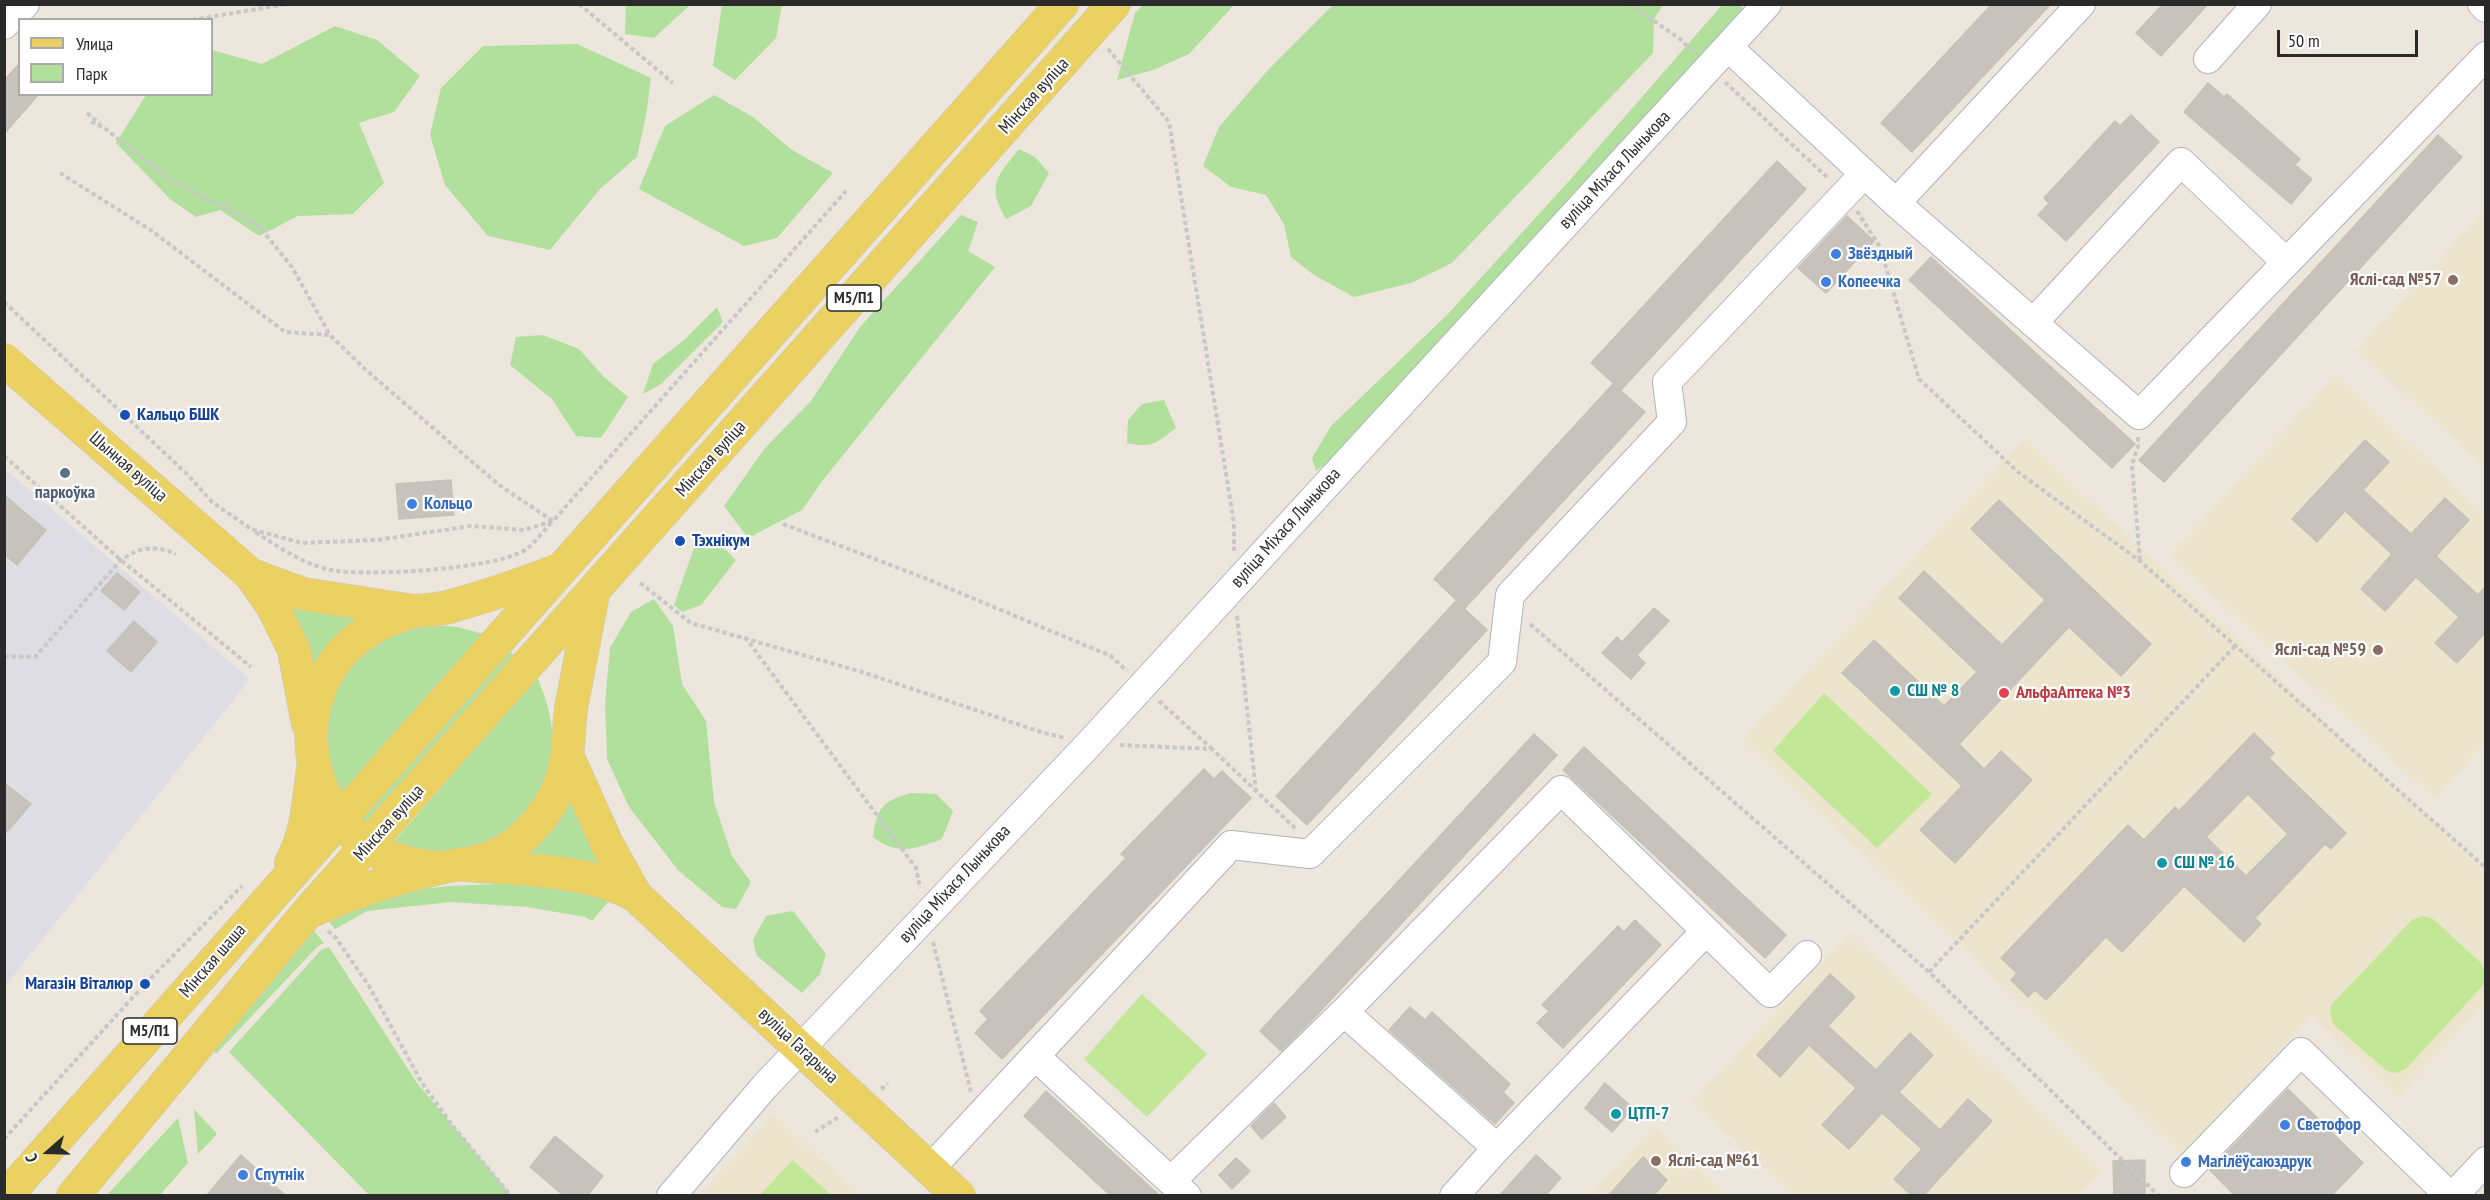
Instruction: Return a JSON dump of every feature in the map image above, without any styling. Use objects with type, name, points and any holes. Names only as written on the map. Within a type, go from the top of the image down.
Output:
[{"type":"main road","name":"М5/П1","points":[[263,884],[338,819],[561,570],[720,386],[1062,4]]},
{"type":"main road","name":"Мінская вуліца","points":[[316,920],[368,846],[1114,4]]},
{"type":"main road","name":"Шынная вуліца","points":[[4,360],[251,575],[273,607],[294,650],[312,752]]},
{"type":"main road","points":[[263,884],[300,846],[308,812],[314,708],[324,681],[340,656],[361,636],[386,621],[498,593],[561,570]]},
{"type":"main road","name":"Шынная вуліца","points":[[251,575],[303,594],[426,610],[463,612],[486,618],[507,629],[538,655],[553,677],[563,702],[568,742]]},
{"type":"main road","points":[[316,920],[331,902],[373,888],[492,857],[534,826],[550,805],[561,781],[593,593]]},
{"type":"main road","name":"вуліца Гагарына","points":[[568,742],[607,844],[636,896]]},
{"type":"main road","name":"вуліца Гагарына","points":[[312,752],[323,794],[338,819],[368,846],[391,858],[407,863],[567,875],[627,891],[636,896],[959,1196]]},
{"type":"main road","name":"Мінская шаша","points":[[6,1196],[263,884]]},
{"type":"main road","name":"М5/П1","points":[[73,1196],[316,920]]},
{"type":"street","points":[[4,25],[25,4]]},
{"type":"street","points":[[1896,203],[2081,4]]},
{"type":"street","points":[[2208,59],[2257,4]]},
{"type":"street","points":[[2482,4],[2486,8]]},
{"type":"street","name":"вуліца Міхася Лынькова","points":[[671,1196],[800,1048],[1089,744],[1719,57],[1763,6]]},
{"type":"street","points":[[1719,57],[1855,183],[1896,203],[2139,415],[2285,261],[2486,56]]},
{"type":"street","points":[[2033,323],[2181,162],[2285,261]]},
{"type":"street","points":[[930,1169],[1231,845],[1310,854],[1502,662],[1510,595],[1672,422],[1666,382],[1855,183]]},
{"type":"street","points":[[1035,1056],[1179,1188],[1344,1012],[1561,790],[1770,993],[1807,955]]},
{"type":"street","points":[[1454,1196],[1497,1148],[1706,931]]},
{"type":"street","points":[[1344,1012],[1497,1148]]},
{"type":"street","points":[[2184,1173],[2301,1052],[2452,1196],[2486,1161]]},
{"type":"path","points":[[204,18],[287,4]]},
{"type":"path","points":[[579,4],[673,83]]},
{"type":"path","points":[[1629,4],[1680,39],[1719,57],[1855,183],[1880,247],[1918,379],[2018,472],[2140,561],[2486,868]]},
{"type":"path","points":[[1105,45],[1169,122],[1234,523],[1234,585],[1256,791]]},
{"type":"path","points":[[87,113],[169,179],[258,225],[292,267],[330,335],[366,370],[499,484],[553,521]]},
{"type":"path","points":[[91,122],[103,127]]},
{"type":"path","points":[[60,173],[152,231],[285,332],[330,335]]},
{"type":"path","points":[[4,302],[188,475],[212,501],[297,559],[337,571],[377,572],[484,564],[506,559],[528,548],[846,191]]},
{"type":"path","points":[[2139,415],[2138,446],[2132,465],[2140,561]]},
{"type":"path","points":[[4,456],[121,560],[250,667]]},
{"type":"path","points":[[251,529],[302,543],[377,540],[471,526],[524,530],[553,521]]},
{"type":"path","points":[[783,524],[922,577],[1111,656],[1316,848]]},
{"type":"path","points":[[4,656],[35,657],[121,560],[129,554],[146,548],[167,550],[176,554]]},
{"type":"path","points":[[640,583],[691,623],[862,672],[1041,732],[1089,744],[1212,749]]},
{"type":"path","points":[[1509,606],[1929,972],[2159,1196]]},
{"type":"path","points":[[745,637],[916,868],[977,1119]]},
{"type":"path","points":[[1929,972],[2235,646]]},
{"type":"path","points":[[4,1139],[145,984],[263,884]]},
{"type":"path","points":[[316,920],[336,938],[369,986],[422,1083],[452,1125],[511,1196]]},
{"type":"shaded area","name":"Яслі-сад №57","points":[[2485,209],[2485,467],[2356,351]]},
{"type":"shaded area","name":"Яслі-сад №59","points":[[2335,374],[2485,515],[2485,743],[2435,799],[2169,556]]},
{"type":"shaded area","points":[[2025,439],[2485,872],[2485,1003],[2398,1097],[2312,1016],[2182,1154],[1742,740]]},
{"type":"shaded area","points":[[5,469],[250,679],[5,986]]},
{"type":"shaded area","points":[[1850,933],[2103,1170],[2079,1195],[1793,1195],[1692,1102]]},
{"type":"shaded area","points":[[773,1114],[861,1195],[699,1196]]},
{"type":"shaded area","name":"Яслі-сад №61","points":[[1654,1127],[1727,1195],[1590,1196]]},
{"type":"green space","points":[[626,4],[690,5],[654,38],[625,34]]},
{"type":"green space","points":[[722,5],[782,5],[776,38],[735,80],[713,66]]},
{"type":"green space","points":[[1143,5],[1234,5],[1189,54],[1153,70],[1117,80],[1135,13]]},
{"type":"green space","points":[[1333,5],[1663,5],[1654,19],[1653,53],[1452,263],[1411,283],[1354,297],[1314,275],[1291,257],[1284,224],[1266,195],[1231,187],[1203,166],[1219,127],[1268,70]]},
{"type":"green space","points":[[1722,5],[1740,5],[1744,10],[1332,460],[1316,471],[1312,458],[1331,426],[1448,314],[1569,181]]},
{"type":"green space","points":[[335,26],[377,40],[420,76],[394,112],[359,123],[384,183],[353,214],[298,216],[259,236],[220,210],[196,217],[170,199],[116,143],[145,96],[213,96],[213,50],[262,64]]},
{"type":"green space","points":[[577,44],[651,78],[637,157],[600,189],[550,250],[488,236],[445,185],[430,135],[441,88],[483,46]]},
{"type":"green space","points":[[714,95],[753,117],[792,150],[833,173],[777,238],[744,246],[639,189],[665,126]]},
{"type":"green space","points":[[1019,149],[1035,157],[1049,173],[1031,206],[1006,219],[996,198],[997,182],[1000,174]]},
{"type":"green space","points":[[961,215],[978,222],[968,251],[995,267],[823,480],[802,510],[748,538],[724,506],[765,448],[811,401],[860,327]]},
{"type":"green space","points":[[717,307],[723,322],[661,384],[643,394],[653,364],[684,340]]},
{"type":"green space","points":[[543,335],[579,349],[604,377],[628,397],[601,438],[576,436],[552,399],[510,365],[516,337]]},
{"type":"green space","points":[[1164,400],[1176,428],[1163,438],[1148,445],[1127,443],[1128,420],[1142,404]]},
{"type":"green space","points":[[694,548],[724,548],[736,560],[701,605],[682,612],[674,605]]},
{"type":"green space","points":[[276,591],[378,618],[310,689]]},
{"type":"green space","points":[[654,599],[673,626],[682,684],[706,721],[714,802],[732,856],[751,882],[736,909],[722,907],[678,870],[629,807],[607,759],[605,702],[610,648],[631,612]]},
{"type":"green space","points":[[433,625],[458,627],[486,635],[341,801],[325,753],[332,704],[339,686],[349,670],[377,645],[412,629]]},
{"type":"green space","points":[[502,645],[520,660],[370,831],[353,815]]},
{"type":"green space","points":[[537,677],[549,712],[553,746],[546,780],[525,815],[493,839],[463,852],[434,853],[392,844]]},
{"type":"green space","points":[[1824,693],[1932,794],[1877,848],[1773,751]]},
{"type":"green space","points":[[911,793],[936,794],[953,811],[942,839],[915,848],[898,849],[873,837],[879,812],[883,807],[894,799]]},
{"type":"green space","points":[[568,797],[618,877],[513,860]]},
{"type":"green space","points":[[546,882],[614,895],[592,921],[585,917],[527,907],[451,902],[367,911],[335,929],[328,920],[397,892],[449,886]]},
{"type":"green space","points":[[793,911],[826,954],[820,974],[802,993],[757,956],[753,940],[766,916]]},
{"type":"green space","points":[[2422,916],[2432,918],[2482,964],[2485,983],[2406,1069],[2396,1073],[2387,1071],[2334,1025],[2330,1015],[2331,1005],[2412,920]]},
{"type":"green space","points":[[312,928],[324,943],[317,947],[216,1054],[211,1045]]},
{"type":"green space","points":[[329,947],[417,1083],[511,1195],[369,1195],[229,1052],[321,950]]},
{"type":"green space","points":[[1142,994],[1207,1054],[1147,1117],[1084,1059]]},
{"type":"green space","points":[[194,1109],[217,1134],[198,1154]]},
{"type":"green space","points":[[178,1118],[188,1163],[160,1195],[107,1195]]},
{"type":"green space","points":[[793,1160],[831,1195],[760,1195]]},
{"type":"building","points":[[1992,4],[2051,4],[1912,152],[1881,123]]},
{"type":"building","points":[[2163,4],[2208,4],[2161,56],[2136,33]]},
{"type":"building","points":[[18,65],[18,96],[37,96],[4,134],[4,80]]},
{"type":"building","points":[[2208,83],[2224,97],[2227,94],[2300,159],[2295,165],[2312,179],[2291,204],[2184,112]]},
{"type":"building","points":[[2131,115],[2159,142],[2066,241],[2038,215],[2049,203],[2044,198],[2115,121],[2120,126]]},
{"type":"building","points":[[2438,135],[2462,157],[2164,482],[2139,460]]},
{"type":"building","points":[[1777,161],[1806,189],[1621,390],[1591,363]]},
{"type":"building","name":"Звёздный","points":[[1847,216],[1874,241],[1826,293],[1798,268]]},
{"type":"building","points":[[1931,257],[2135,444],[2112,468],[1909,280]]},
{"type":"building","points":[[1613,384],[1645,412],[1465,608],[1434,579]]},
{"type":"building","points":[[2365,440],[2389,462],[2363,490],[2411,534],[2445,498],[2469,520],[2436,556],[2478,595],[2486,586],[2486,632],[2457,663],[2435,643],[2459,617],[2416,577],[2385,611],[2361,589],[2392,554],[2345,511],[2317,542],[2292,519]]},
{"type":"building","points":[[451,480],[454,515],[399,519],[396,484]]},
{"type":"building","points":[[4,495],[46,530],[17,565],[4,554]]},
{"type":"building","name":"СШ № 8","points":[[1999,500],[2151,644],[2121,676],[2069,627],[1959,744],[1984,769],[2001,751],[2032,780],[1955,863],[1920,830],[1962,786],[1842,673],[1874,640],[1944,706],[1977,672],[1899,598],[1924,571],[2002,645],[2045,600],[1971,529]]},
{"type":"building","points":[[117,573],[140,592],[124,610],[101,591]]},
{"type":"building","points":[[1456,601],[1487,630],[1307,825],[1276,796]]},
{"type":"building","points":[[1654,608],[1669,621],[1637,655],[1645,663],[1631,679],[1602,653],[1617,637],[1622,642]]},
{"type":"building","points":[[134,621],[157,642],[131,672],[107,651]]},
{"type":"building","name":"СШ № 16","points":[[2254,733],[2274,753],[2269,758],[2346,833],[2331,849],[2325,844],[2255,918],[2261,924],[2244,942],[2184,886],[2122,952],[2106,937],[2046,1000],[2035,990],[2028,997],[2011,980],[2017,973],[2001,958],[2128,825],[2144,840],[2175,807],[2179,811]],"holes":[[[2248,794],[2288,834],[2246,876],[2206,837]]]},
{"type":"building","points":[[1534,734],[1557,755],[1281,1051],[1260,1031]]},
{"type":"building","points":[[1584,747],[1786,935],[1765,958],[1563,770]]},
{"type":"building","points":[[1204,769],[1214,779],[1222,771],[1251,798],[1002,1059],[975,1033],[988,1019],[980,1011],[1126,858],[1121,854]]},
{"type":"building","points":[[4,783],[31,804],[4,835]]},
{"type":"building","points":[[1635,920],[1661,945],[1563,1048],[1537,1023],[1549,1011],[1542,1005],[1618,926],[1624,932]]},
{"type":"building","points":[[1830,974],[1855,997],[1828,1026],[1876,1070],[1910,1033],[1933,1055],[1899,1092],[1940,1130],[1968,1099],[1992,1121],[1923,1196],[1912,1196],[1894,1179],[1922,1149],[1882,1113],[1849,1149],[1822,1125],[1856,1088],[1809,1045],[1780,1077],[1757,1055]]},
{"type":"building","points":[[1410,1007],[1425,1020],[1432,1012],[1510,1084],[1503,1092],[1514,1103],[1495,1124],[1389,1030]]},
{"type":"building","points":[[1605,1083],[1633,1108],[1612,1132],[1585,1108]]},
{"type":"building","name":"Светофор","points":[[2288,1089],[2363,1163],[2331,1196],[2235,1196],[2210,1170]]},
{"type":"building","points":[[1046,1091],[1160,1196],[1111,1196],[1024,1116]]},
{"type":"building","points":[[1274,1103],[1286,1117],[1262,1139],[1251,1126]]},
{"type":"building","points":[[555,1136],[603,1176],[587,1196],[564,1196],[530,1167]]},
{"type":"building","name":"Спутнік","points":[[241,1155],[286,1196],[206,1196]]},
{"type":"building","points":[[1536,1155],[1561,1178],[1545,1196],[1499,1196]]},
{"type":"building","points":[[1643,1157],[1667,1180],[1653,1196],[1608,1196]]},
{"type":"building","points":[[1236,1158],[1250,1171],[1232,1189],[1219,1175]]},
{"type":"building","points":[[2145,1160],[2145,1196],[2114,1196],[2113,1161]]},
{"type":"place","name":"Звёздный","points":[[1836,254]]},
{"type":"place","name":"Яслі-сад №57","points":[[2453,280]]},
{"type":"place","name":"Копеечка","points":[[1826,282]]},
{"type":"place","name":"Кальцо БШК","points":[[125,415]]},
{"type":"place","name":"паркоўка","points":[[65,473]]},
{"type":"place","name":"Кольцо","points":[[412,504]]},
{"type":"place","name":"Тэхнікум","points":[[680,541]]},
{"type":"place","name":"Яслі-сад №59","points":[[2378,650]]},
{"type":"place","name":"СШ № 8","points":[[1895,691]]},
{"type":"place","name":"АльфаАптека №3","points":[[2004,693]]},
{"type":"place","name":"СШ № 16","points":[[2162,863]]},
{"type":"place","name":"Магазін Віталюр","points":[[145,984]]},
{"type":"place","name":"ЦТП-7","points":[[1616,1114]]},
{"type":"place","name":"Светофор","points":[[2285,1125]]},
{"type":"place","name":"Яслі-сад №61","points":[[1656,1161]]},
{"type":"place","name":"Магілёўсаюздрук","points":[[2186,1162]]},
{"type":"place","name":"Спутнік","points":[[243,1175]]}]
